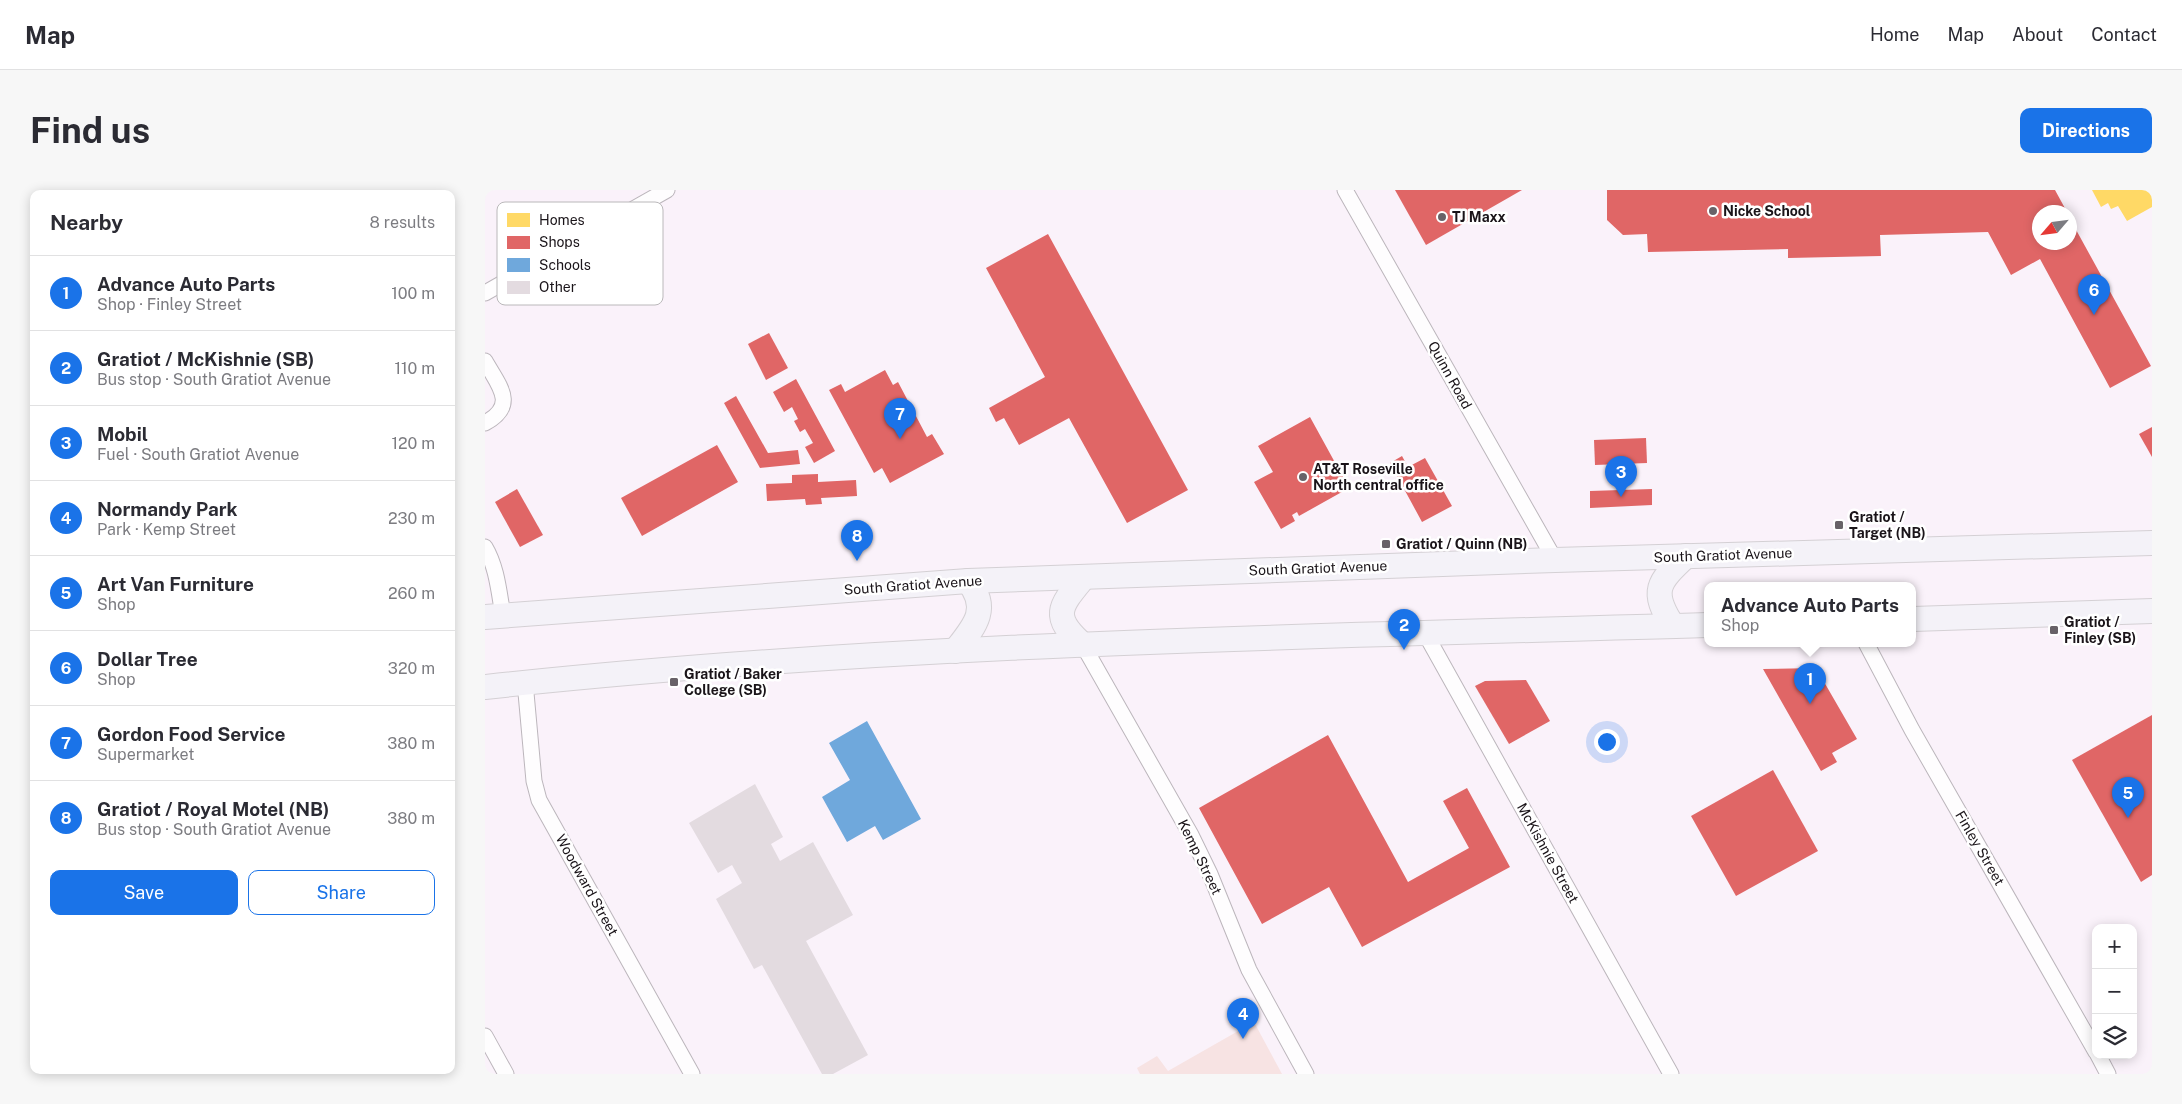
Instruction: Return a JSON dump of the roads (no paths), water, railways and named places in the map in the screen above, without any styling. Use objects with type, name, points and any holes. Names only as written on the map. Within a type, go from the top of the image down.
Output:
[{"type":"main road","name":"South Gratiot Avenue","points":[[494,616],[968,581],[1555,560],[2152,543]]},
{"type":"main road","points":[[1673,626],[1663,612],[1659,599],[1660,585],[1666,574],[1686,556]]},
{"type":"main road","points":[[1083,645],[1069,633],[1063,622],[1062,610],[1067,598],[1084,577]]},
{"type":"main road","points":[[955,651],[969,633],[980,609],[977,591],[968,581]]},
{"type":"main road","points":[[1916,619],[2147,608]]},
{"type":"main road","points":[[485,687],[751,662],[955,651],[1425,633],[1704,625]]},
{"type":"street","points":[[646,202],[667,190]]},
{"type":"street","name":"Quinn Road","points":[[1345,190],[1555,560]]},
{"type":"street","points":[[485,293],[497,286]]},
{"type":"street","points":[[485,361],[504,398],[503,408],[497,417],[485,423]]},
{"type":"street","points":[[485,547],[494,570],[494,616]]},
{"type":"street","name":"McKishnie Street","points":[[1425,633],[1671,1074]]},
{"type":"street","name":"Kemp Street","points":[[1083,645],[1191,835],[1211,874],[1249,970],[1306,1074]]},
{"type":"street","name":"Finley Street","points":[[1868,647],[1912,730],[2092,1045]]},
{"type":"street","name":"Woodward Street","points":[[525,682],[534,781],[539,800],[692,1074]]},
{"type":"street","points":[[485,1036],[506,1074]]},
{"type":"street","name":"Finley Street","points":[[2100,1059],[2108,1074]]},
{"type":"place","name":"Nicke School","points":[[1713,211]]},
{"type":"place","name":"TJ Maxx","points":[[1442,217]]},
{"type":"place","name":"Dollar Tree","points":[[2094,315]]},
{"type":"place","name":"Gordon Food Service","points":[[900,439]]},
{"type":"place","name":"AT&T Roseville North central office","points":[[1303,477]]},
{"type":"place","name":"Mobil","points":[[1621,497]]},
{"type":"place","name":"Gratiot / Target (NB)","points":[[1839,525]]},
{"type":"place","name":"Gratiot / Quinn (NB)","points":[[1386,544]]},
{"type":"place","name":"Gratiot / Royal Motel (NB)","points":[[857,561]]},
{"type":"place","name":"Gratiot / Finley (SB)","points":[[2054,630]]},
{"type":"place","name":"Gratiot / McKishnie (SB)","points":[[1404,650]]},
{"type":"place","name":"Gratiot / Baker College (SB)","points":[[674,682]]},
{"type":"place","name":"Advance Auto Parts","points":[[1810,704]]},
{"type":"place","name":"Art Van Furniture","points":[[2128,818]]},
{"type":"place","name":"Normandy Park","points":[[1243,1039]]}]
